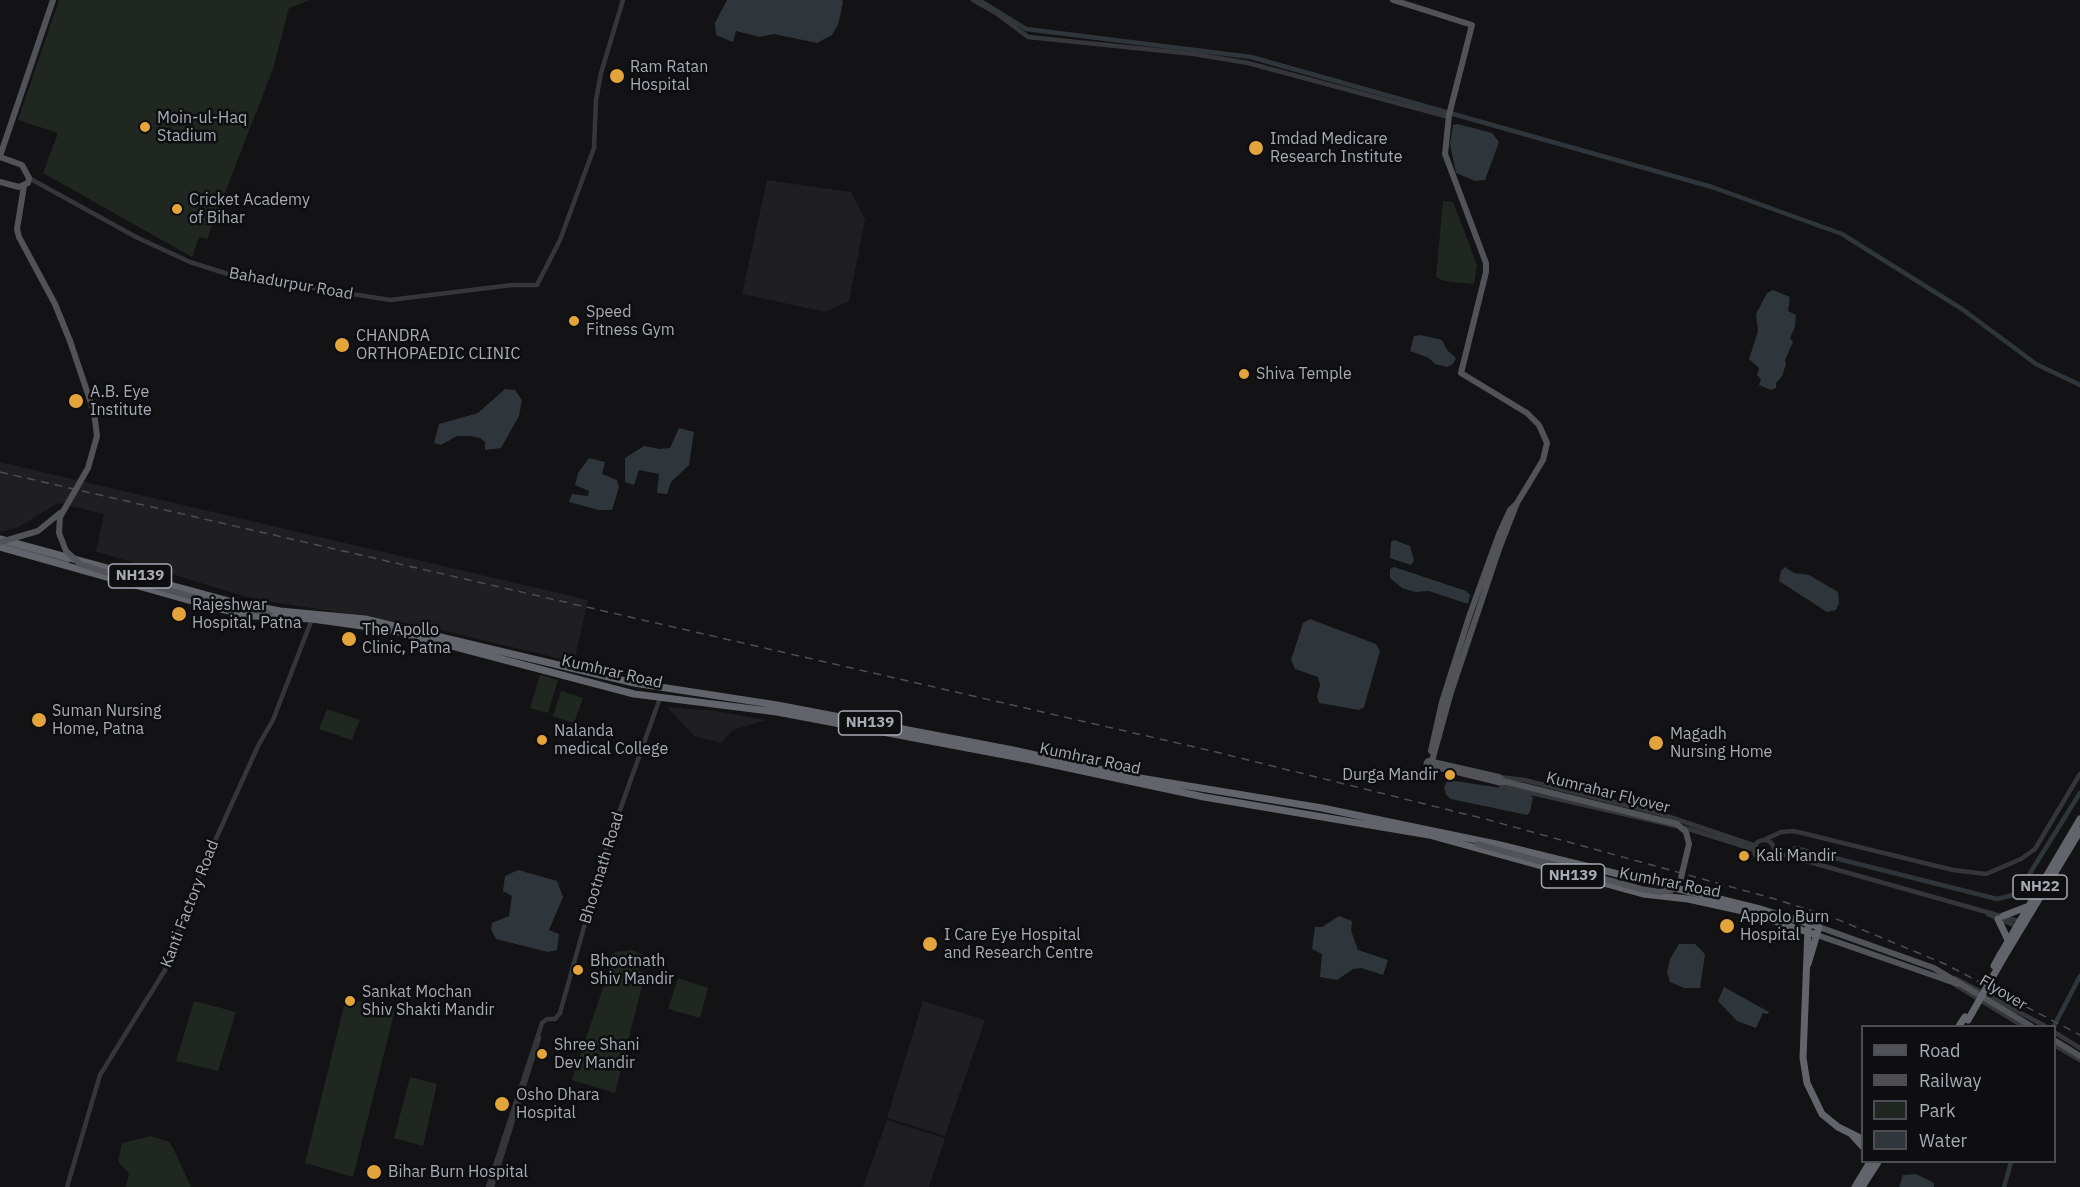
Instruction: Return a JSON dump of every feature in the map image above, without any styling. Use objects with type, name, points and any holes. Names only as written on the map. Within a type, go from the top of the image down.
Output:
[{"type":"highway","name":"NH139","points":[[0,543],[280,614],[312,619],[364,622]]},
{"type":"highway","name":"Kumhrar Road","points":[[0,543],[210,606],[253,616],[280,614],[364,622],[634,684],[777,705],[858,724]]},
{"type":"highway","name":"Kumhrar Road","points":[[364,622],[660,698],[858,724],[1462,841],[1643,894],[1679,898],[1743,911],[1808,928]]},
{"type":"highway","name":"NH22","points":[[2002,956],[2008,940],[2021,925],[2029,906],[2080,819]]},
{"type":"highway","name":"NH22","points":[[1966,1021],[2002,956],[2080,831]]},
{"type":"highway","name":"NH139","points":[[1462,841],[1685,890]]},
{"type":"highway","name":"Kumhrar Road","points":[[1685,890],[1818,931]]},
{"type":"highway","points":[[1679,898],[1685,890]]},
{"type":"highway","points":[[2008,940],[2000,918],[2029,906]]},
{"type":"highway","points":[[1808,928],[1803,1058],[1807,1083],[1822,1114],[1861,1141]]},
{"type":"highway","points":[[1808,964],[1818,931]]},
{"type":"highway","points":[[1855,1187],[1868,1163]]},
{"type":"highway","points":[[1862,1187],[1877,1163]]},
{"type":"main road","points":[[53,0],[0,157],[22,165],[29,178],[24,186],[22,198],[17,229],[19,239],[56,304],[94,412],[97,436],[88,468],[63,511],[58,525],[61,542],[80,564]]},
{"type":"main road","points":[[1393,0],[1472,25],[1449,116]]},
{"type":"main road","name":"Kumrahar Flyover","points":[[1449,116],[1445,154],[1486,263],[1486,272],[1461,373],[1527,413],[1539,425],[1547,443],[1543,460],[1517,503],[1453,686],[1431,762],[1677,824],[1686,832],[1689,844],[1680,882],[1672,890],[1659,892],[1462,841]]},
{"type":"main road","points":[[0,182],[14,187],[24,186]]},
{"type":"main road","points":[[14,187],[22,198]]},
{"type":"main road","points":[[0,543],[38,531],[63,511]]},
{"type":"main road","points":[[0,543],[221,605],[280,614]]},
{"type":"main road","name":"Flyover","points":[[1818,931],[1952,980],[2029,1025]]},
{"type":"main road","points":[[2056,1036],[2080,1056]]},
{"type":"street","name":"Bahadurpur Road","points":[[29,178],[136,237],[190,262],[231,276],[390,300],[512,285],[537,285],[560,240],[594,148],[596,107],[601,73],[624,0]]},
{"type":"street","points":[[973,0],[996,13],[1028,37],[1194,54],[1248,63],[1449,116]]},
{"type":"street","name":"Kanti Factory Road","points":[[67,1187],[100,1075],[165,970],[202,868],[258,746],[273,720],[312,619]]},
{"type":"street","name":"Bhootnath Road","points":[[490,1187],[540,1029],[544,1020],[558,1017],[563,1005],[605,852],[660,698]]},
{"type":"street","points":[[1755,848],[1764,840],[1788,830],[1953,870],[1986,873],[2022,859],[2035,849],[2080,774]]},
{"type":"street","points":[[1755,848],[1689,830],[1501,786],[1502,780],[1524,780],[1662,814],[1755,848],[1758,856],[1765,859],[1774,852]]},
{"type":"street","points":[[1764,840],[1771,843],[1774,852]]},
{"type":"street","points":[[1774,852],[2021,925]]},
{"type":"street","points":[[1952,980],[1974,986],[2042,1025]]},
{"type":"street","points":[[1952,980],[2021,1025]]},
{"type":"street","points":[[2056,1036],[2080,1048]]},
{"type":"street","points":[[2056,1046],[2080,1060]]},
{"type":"shaded area","points":[[767,180],[851,192],[865,219],[849,301],[826,312],[742,294]]},
{"type":"shaded area","points":[[0,462],[588,600],[574,662],[424,626],[254,599],[96,552],[104,514],[58,503],[19,527],[0,532]]},
{"type":"shaded area","points":[[667,707],[716,711],[766,720],[733,730],[721,743],[694,736]]},
{"type":"shaded area","points":[[923,1001],[985,1020],[945,1136],[887,1118]]},
{"type":"shaded area","points":[[887,1120],[945,1138],[929,1187],[863,1187]]},
{"type":"green space","name":"Moin-ul-Haq Stadium","points":[[59,0],[310,0],[289,8],[273,69],[207,239],[199,237],[192,257],[43,173],[58,133],[18,120]]},
{"type":"green space","points":[[1443,201],[1453,202],[1477,265],[1474,284],[1444,281],[1436,277]]},
{"type":"green space","points":[[540,675],[558,680],[548,713],[530,708]]},
{"type":"green space","points":[[561,691],[583,698],[574,723],[553,716]]},
{"type":"green space","points":[[327,709],[360,720],[352,740],[319,729]]},
{"type":"green space","points":[[632,950],[643,955],[644,963],[639,965],[638,970],[645,974],[615,1093],[572,1080],[615,952]]},
{"type":"green space","points":[[678,978],[708,988],[700,1018],[668,1009]]},
{"type":"green space","points":[[346,998],[395,1010],[353,1177],[305,1163]]},
{"type":"green space","points":[[194,1001],[236,1012],[218,1071],[176,1061]]},
{"type":"green space","points":[[410,1077],[437,1084],[423,1146],[394,1138]]},
{"type":"green space","points":[[151,1136],[169,1142],[191,1187],[126,1187],[129,1174],[118,1162],[122,1143]]},
{"type":"water","points":[[727,0],[842,0],[843,2],[838,25],[832,35],[817,43],[774,34],[760,37],[736,31],[733,42],[716,35],[715,23]]},
{"type":"water","points":[[1458,124],[1492,133],[1499,142],[1485,180],[1475,181],[1456,173],[1450,144],[1453,125]]},
{"type":"water","points":[[1773,290],[1790,297],[1788,311],[1796,315],[1795,327],[1790,338],[1793,342],[1785,360],[1782,376],[1776,383],[1776,388],[1771,390],[1759,385],[1761,379],[1757,375],[1759,368],[1749,359],[1758,331],[1756,314],[1767,293]]},
{"type":"water","points":[[1421,335],[1442,340],[1447,350],[1456,358],[1453,364],[1447,367],[1435,364],[1429,358],[1410,351],[1414,336]]},
{"type":"water","points":[[505,389],[515,390],[522,400],[519,416],[501,448],[485,450],[485,442],[480,438],[470,436],[457,436],[441,445],[434,443],[439,424],[478,413]]},
{"type":"water","points":[[679,428],[694,432],[689,465],[671,482],[667,494],[657,493],[659,474],[639,470],[634,485],[625,482],[625,458],[644,446],[659,449],[670,448]]},
{"type":"water","points":[[589,458],[605,462],[602,474],[617,480],[619,487],[612,510],[599,510],[569,502],[572,494],[588,496],[589,491],[575,485],[578,473]]},
{"type":"water","points":[[1394,540],[1410,546],[1414,561],[1411,565],[1390,558],[1391,542]]},
{"type":"water","points":[[1394,567],[1466,591],[1470,595],[1468,604],[1429,591],[1415,592],[1402,588],[1390,578],[1390,569]]},
{"type":"water","points":[[1785,567],[1794,573],[1809,575],[1838,592],[1839,603],[1836,610],[1827,612],[1779,581],[1781,571]]},
{"type":"water","points":[[1310,619],[1376,644],[1380,651],[1364,707],[1359,710],[1319,703],[1318,677],[1295,669],[1291,660],[1303,623]]},
{"type":"water","points":[[1448,780],[1529,792],[1533,798],[1530,812],[1527,815],[1451,799],[1446,795],[1444,787]]},
{"type":"water","points":[[518,870],[557,881],[563,897],[549,930],[559,934],[557,950],[548,952],[496,939],[491,929],[492,923],[509,916],[512,896],[503,891],[505,876]]},
{"type":"water","points":[[1339,916],[1352,921],[1351,931],[1358,950],[1388,960],[1383,975],[1361,968],[1353,969],[1337,980],[1320,977],[1322,954],[1312,949],[1315,927],[1322,927]]},
{"type":"water","points":[[1679,944],[1695,944],[1705,954],[1700,988],[1684,988],[1670,982],[1667,972],[1670,959]]},
{"type":"water","points":[[1724,987],[1769,1012],[1768,1014],[1763,1013],[1756,1028],[1737,1021],[1718,1001]]},
{"type":"water","points":[[1916,1174],[1934,1183],[1934,1187],[1899,1187],[1903,1175]]},
{"type":"waterway","points":[[979,0],[1026,29],[1251,57],[1712,187],[1842,234],[1962,309],[2036,364],[2080,385]]},
{"type":"waterway","points":[[1795,848],[1997,899],[2017,894],[2080,793]]},
{"type":"waterway","points":[[2055,1025],[2080,976]]},
{"type":"waterway","points":[[2004,1187],[2011,1163]]},
{"type":"railway","points":[[0,472],[1212,751],[1485,819],[1775,899],[1834,918],[1945,964],[2080,1035]]},
{"type":"place","name":"Ram Ratan Hospital","points":[[617,76]]},
{"type":"place","name":"Moin-ul-Haq Stadium","points":[[145,127]]},
{"type":"place","name":"Imdad Medicare Research Institute","points":[[1256,148]]},
{"type":"place","name":"Cricket Academy of Bihar","points":[[177,209]]},
{"type":"place","name":"Speed Fitness Gym","points":[[574,321]]},
{"type":"place","name":"CHANDRA ORTHOPAEDIC CLINIC","points":[[342,345]]},
{"type":"place","name":"Shiva Temple","points":[[1244,374]]},
{"type":"place","name":"A.B. Eye Institute","points":[[76,401]]},
{"type":"place","name":"Rajeshwar Hospital, Patna","points":[[179,614]]},
{"type":"place","name":"The Apollo Clinic, Patna","points":[[349,639]]},
{"type":"place","name":"Suman Nursing Home, Patna","points":[[39,720]]},
{"type":"place","name":"Nalanda medical College","points":[[542,740]]},
{"type":"place","name":"Magadh Nursing Home","points":[[1656,743]]},
{"type":"place","name":"Durga Mandir","points":[[1450,775]]},
{"type":"place","name":"Kali Mandir","points":[[1744,856]]},
{"type":"place","name":"Appolo Burn Hospital","points":[[1727,926]]},
{"type":"place","name":"I Care Eye Hospital and Research Centre","points":[[930,944]]},
{"type":"place","name":"Bhootnath Shiv Mandir","points":[[578,970]]},
{"type":"place","name":"Sankat Mochan Shiv Shakti Mandir","points":[[350,1001]]},
{"type":"place","name":"Shree Shani Dev Mandir","points":[[542,1054]]},
{"type":"place","name":"Osho Dhara Hospital","points":[[502,1104]]},
{"type":"place","name":"Bihar Burn Hospital","points":[[374,1172]]}]
